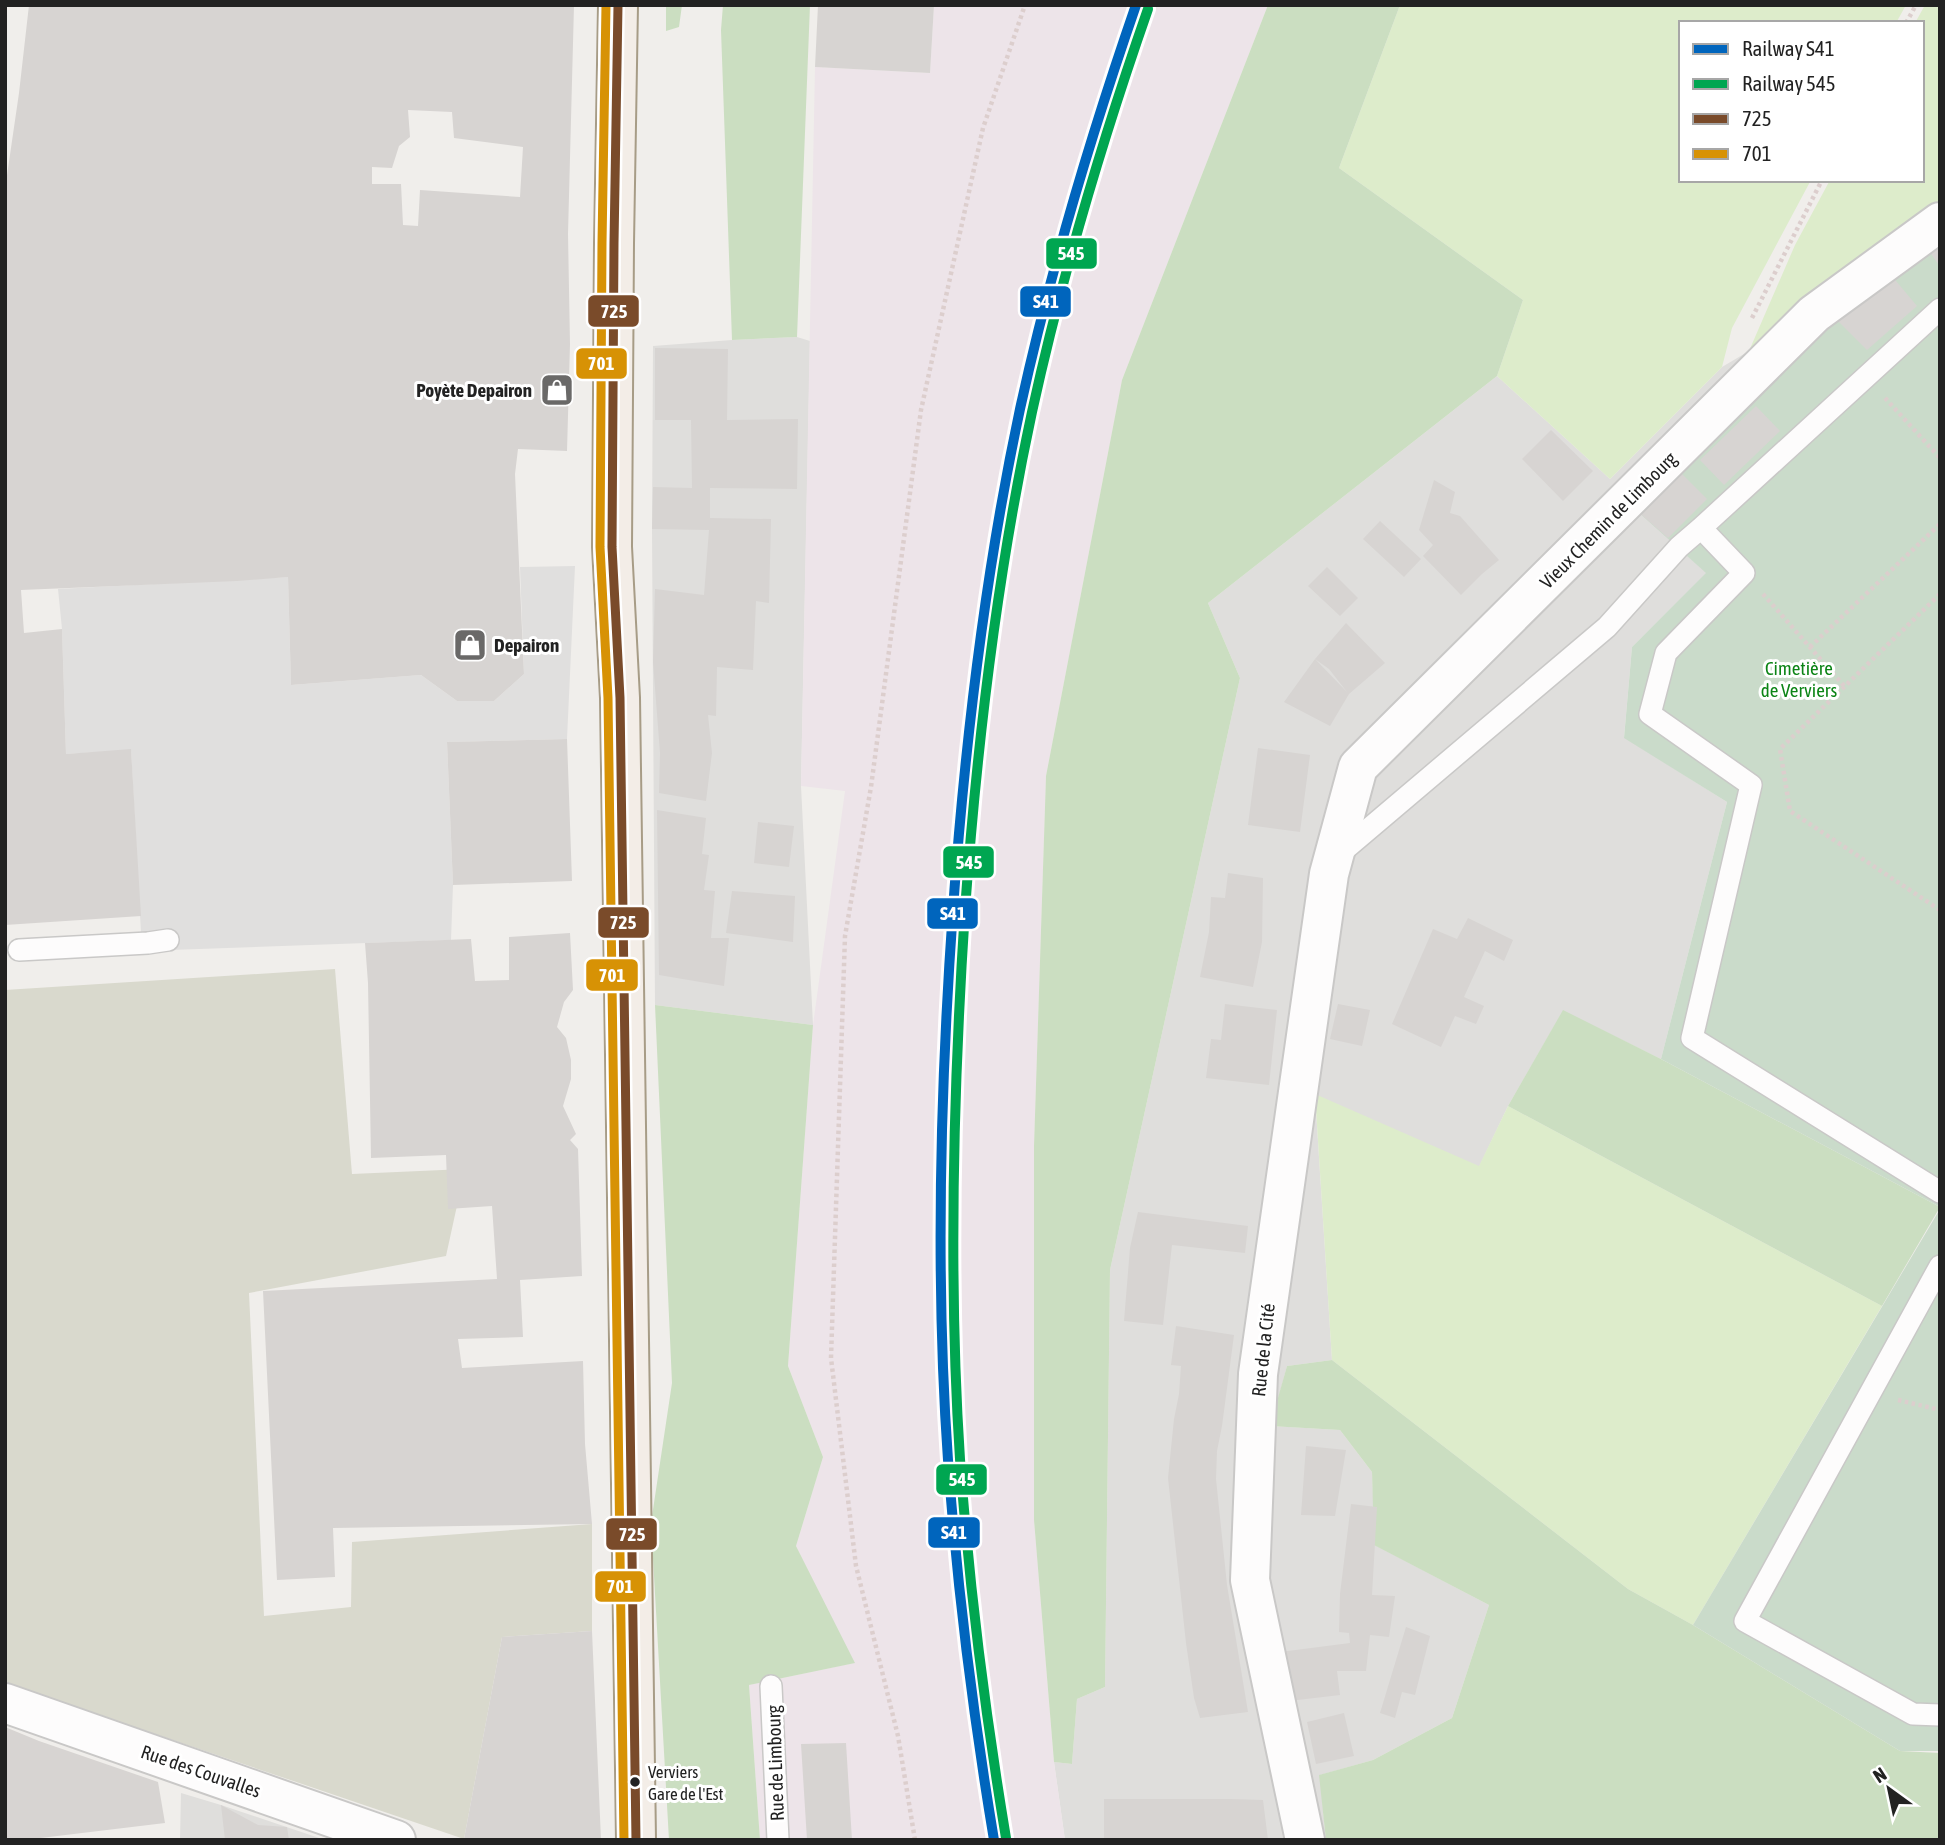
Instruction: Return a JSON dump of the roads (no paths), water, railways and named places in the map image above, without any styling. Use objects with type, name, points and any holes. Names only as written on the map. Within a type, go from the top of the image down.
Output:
[{"type":"main road","points":[[618,5],[612,547],[620,698],[636,1840]]},
{"type":"street","name":"Vieux Chemin de Limbourg","points":[[1334,859],[1358,767],[1814,314],[1940,222]]},
{"type":"street","name":"Rue de la Cité","points":[[1305,1840],[1250,1580],[1258,1374],[1329,874],[1334,859]]},
{"type":"street","name":"Rue des Couvalles","points":[[5,1703],[396,1840]]},
{"type":"lane","points":[[1334,859],[1607,627],[1679,547],[1940,309]]},
{"type":"lane","points":[[1701,528],[1744,573],[1666,653],[1650,714],[1751,785],[1692,1038],[1940,1192]]},
{"type":"lane","points":[[19,950],[168,940]]},
{"type":"lane","points":[[1940,1266],[1745,1620],[1913,1714],[1940,1715]]},
{"type":"lane","name":"Rue de Limbourg","points":[[771,1686],[778,1840]]},
{"type":"rail line","name":"S41","points":[[994,1840],[961,1603],[944,1391],[940,1253],[942,1115],[953,909],[978,658],[996,533],[1020,409],[1072,206],[1136,5]]},
{"type":"rail line","name":"545","points":[[1006,1838],[973,1602],[956,1390],[953,1184],[965,910],[990,660],[1008,535],[1032,412],[1084,209],[1148,9]]},
{"type":"place","name":"Poyète Depairon","points":[[557,390]]},
{"type":"place","name":"Depairon","points":[[470,645]]},
{"type":"place","name":"Verviers Gare de l'Est","points":[[635,1782]]},
{"type":"park label","name":"Cimetière de Verviers","points":[[1799,679]]}]
